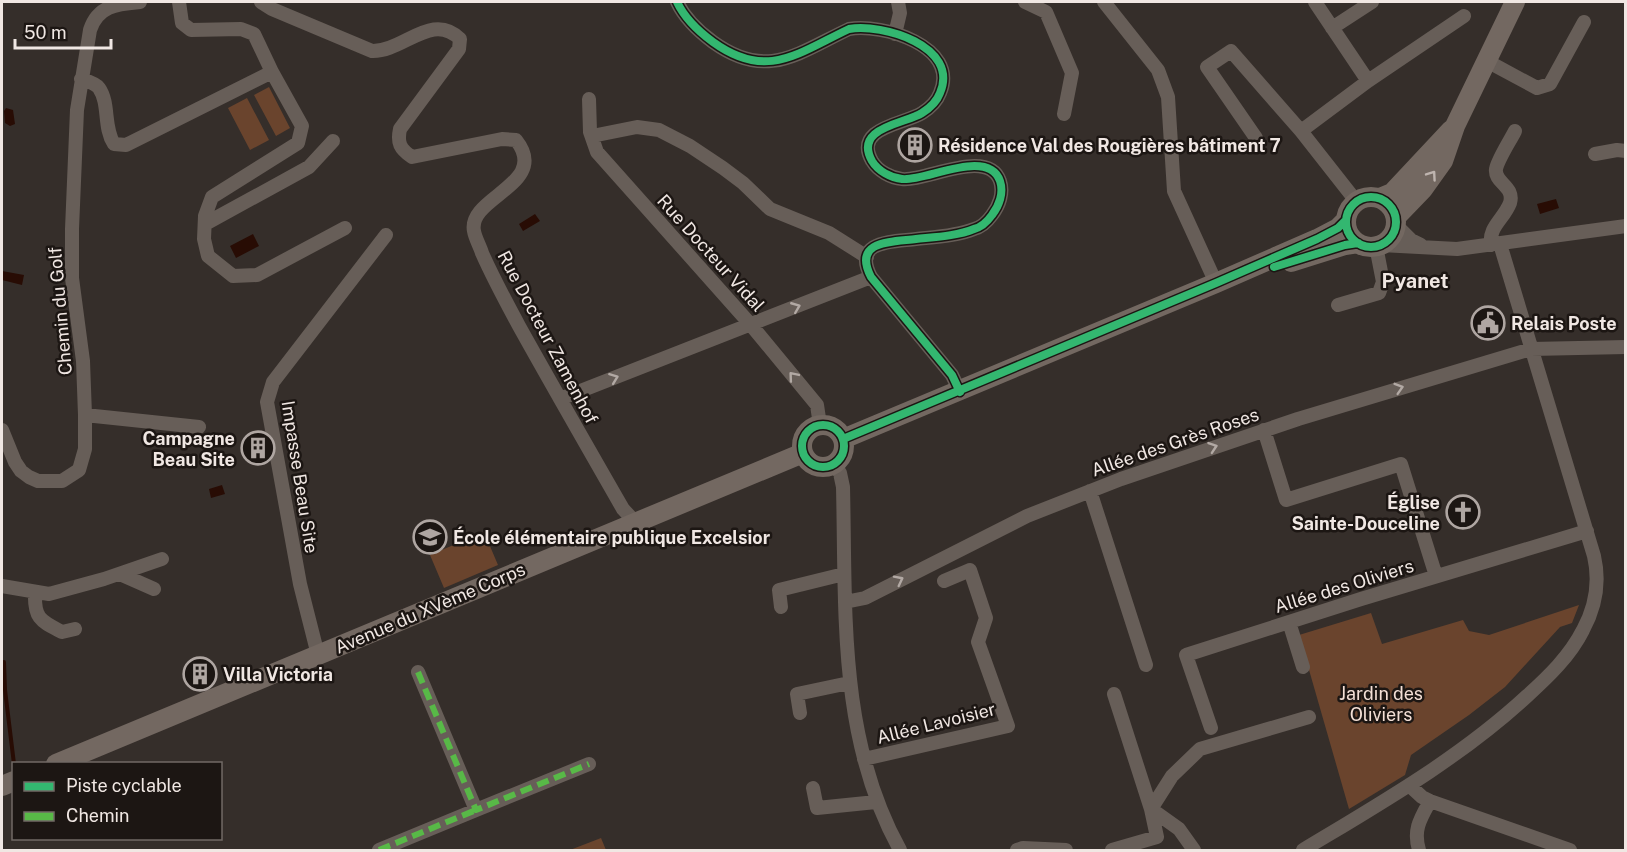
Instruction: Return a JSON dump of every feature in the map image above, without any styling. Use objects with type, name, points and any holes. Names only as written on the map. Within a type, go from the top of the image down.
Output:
[{"type":"main road","points":[[1216,283],[1344,244],[1372,245],[1394,233],[1396,221],[1443,161],[1455,126],[1515,2]]},
{"type":"main road","points":[[1372,245],[1348,231],[1346,220],[1350,207],[1363,198],[1380,198],[1392,193],[1455,126]]},
{"type":"main road","points":[[1380,198],[1388,202],[1396,221]]},
{"type":"main road","points":[[843,439],[1216,283],[1317,239],[1338,228],[1346,220]]},
{"type":"main road","points":[[820,425],[834,428],[843,439],[843,453],[834,465],[814,466],[808,462],[803,453],[804,437],[820,425]]},
{"type":"main road","name":"Avenue du XVème Corps","points":[[61,762],[803,453]]},
{"type":"street","name":"Chemin du Golf","points":[[2,430],[21,471],[38,481],[62,481],[79,470],[83,459],[84,376],[73,288],[72,254],[76,133],[81,79],[94,19],[111,5],[140,2]]},
{"type":"street","points":[[179,2],[182,23],[191,30],[241,29],[254,34],[302,126],[298,144],[212,197],[205,216],[204,239],[208,256],[233,276],[257,275],[345,228]]},
{"type":"street","name":"Rue Docteur Zamenhof","points":[[261,2],[272,9],[372,51],[381,51],[442,27],[452,31],[460,39],[459,49],[400,129],[397,140],[402,150],[412,157],[501,139],[516,140],[522,148],[523,173],[476,216],[474,231],[493,279],[623,509],[636,523]]},
{"type":"street","points":[[677,2],[689,21],[706,37],[735,56],[751,62],[770,62],[797,54],[853,28],[867,28],[895,34],[918,43],[935,55],[942,68],[942,85],[937,99],[916,116],[887,126],[875,134],[868,147],[873,162],[887,174],[905,180],[963,167],[980,167],[991,171],[998,178],[1000,196],[997,207],[990,217],[974,230],[884,242],[871,249],[867,256],[866,267],[871,277],[952,375],[960,392]]},
{"type":"street","points":[[895,34],[900,13],[898,2]]},
{"type":"street","points":[[1025,2],[1046,12],[1072,73],[1064,114]]},
{"type":"street","points":[[1104,2],[1158,70],[1168,97],[1173,191],[1216,283]]},
{"type":"street","points":[[1315,2],[1368,81]]},
{"type":"street","points":[[1332,28],[1372,2]]},
{"type":"street","points":[[1301,131],[1368,81],[1464,16]]},
{"type":"street","points":[[1485,60],[1537,88],[1550,84],[1584,22]]},
{"type":"street","points":[[1256,138],[1207,67],[1231,51],[1301,131],[1356,201]]},
{"type":"street","points":[[81,79],[99,88],[104,100],[108,135],[114,144],[126,145],[272,72]]},
{"type":"street","name":"Rue Docteur Vidal","points":[[589,99],[592,136],[597,152],[751,325],[817,405],[820,425]]},
{"type":"street","points":[[592,136],[637,127],[659,130],[690,146],[723,168],[743,183],[770,209],[829,233],[867,256]]},
{"type":"street","points":[[1303,850],[1444,763],[1490,728],[1548,676],[1569,651],[1583,631],[1598,586],[1598,572],[1587,531],[1531,349],[1495,244],[1490,236],[1510,202],[1509,188],[1497,176],[1496,169],[1515,131]]},
{"type":"street","points":[[205,224],[309,167],[333,141]]},
{"type":"street","points":[[1595,154],[1617,150],[1626,151]]},
{"type":"street","points":[[1396,221],[1411,240],[1432,248]]},
{"type":"street","points":[[1338,305],[1379,293],[1383,282],[1372,245],[1457,249],[1626,226]]},
{"type":"street","name":"Impasse Beau Site","points":[[318,655],[300,584],[267,402],[273,382],[386,235]]},
{"type":"street","points":[[560,399],[871,277]]},
{"type":"street","name":"Allée des Grès Roses","points":[[845,602],[865,598],[1027,516],[1090,491],[1264,430],[1531,349],[1626,347]]},
{"type":"street","points":[[85,415],[199,427]]},
{"type":"street","points":[[1264,430],[1286,500],[1401,464],[1436,576]]},
{"type":"street","points":[[834,465],[840,473],[843,487],[845,602],[849,683],[854,719],[876,802],[900,850]]},
{"type":"street","points":[[1090,491],[1146,665]]},
{"type":"street","name":"Allée des Oliviers","points":[[1211,728],[1186,655],[1587,531]]},
{"type":"street","points":[[2,586],[49,594],[162,560]]},
{"type":"street","name":"Allée Lavoisier","points":[[864,759],[1008,726],[978,642],[986,618],[970,570],[944,581]]},
{"type":"street","points":[[120,574],[154,589]]},
{"type":"street","points":[[781,607],[779,590],[844,574]]},
{"type":"street","points":[[35,593],[34,608],[40,620],[62,632],[75,629]]},
{"type":"street","points":[[1290,622],[1304,667]]},
{"type":"street","points":[[418,672],[476,810]]},
{"type":"street","points":[[800,713],[797,694],[849,683]]},
{"type":"street","points":[[1112,850],[1157,837],[1151,809],[1114,694]]},
{"type":"street","points":[[1151,809],[1172,776],[1200,749],[1309,717]]},
{"type":"street","points":[[379,850],[589,764]]},
{"type":"street","points":[[1409,785],[1430,801],[1570,850]]},
{"type":"street","points":[[813,788],[817,808],[876,802]]},
{"type":"street","points":[[1419,850],[1416,827],[1430,801]]},
{"type":"street","points":[[1151,809],[1179,829],[1194,850]]},
{"type":"street","points":[[1017,850],[1023,848],[1066,850]]},
{"type":"green space","points":[[269,87],[290,128],[276,136],[254,95]]},
{"type":"green space","points":[[247,98],[269,140],[250,150],[228,108]]},
{"type":"green space","points":[[484,532],[498,565],[444,588],[430,555]]},
{"type":"green space","name":"Jardin des Oliviers","points":[[1579,605],[1572,623],[1560,627],[1505,687],[1411,755],[1405,775],[1349,809],[1299,635],[1371,613],[1382,644],[1463,620],[1469,631],[1489,635]]},
{"type":"green space","points":[[601,838],[606,850],[570,850]]},
{"type":"shaded area","points":[[6,108],[13,110],[15,124],[10,126],[5,123]]},
{"type":"shaded area","points":[[1556,199],[1559,208],[1540,214],[1537,204]]},
{"type":"shaded area","points":[[535,214],[540,221],[523,231],[519,224]]},
{"type":"shaded area","points":[[253,234],[259,246],[236,258],[230,246]]},
{"type":"shaded area","points":[[2,271],[24,275],[22,285],[2,280]]},
{"type":"shaded area","points":[[222,485],[225,494],[211,498],[209,489]]},
{"type":"waterway","points":[[4,662],[14,762]]},
{"type":"marked path","points":[[418,672],[476,810],[589,764]]},
{"type":"marked path","points":[[379,850],[476,810]]},
{"type":"cycle path","points":[[677,2],[688,19],[707,38],[732,54],[750,60],[782,59],[814,47],[849,29],[863,28],[898,34],[914,41],[929,51],[939,62],[943,77],[937,99],[922,113],[883,128],[875,134],[869,141],[868,150],[872,161],[885,173],[902,179],[912,179],[955,168],[983,167],[993,171],[1000,181],[999,203],[990,218],[979,227],[953,235],[877,245],[867,256],[866,265],[871,277],[952,375],[960,392]]},
{"type":"cycle path","points":[[1366,197],[1376,197],[1389,204],[1396,217],[1396,222],[1396,227],[1389,240],[1376,247],[1366,247],[1357,243],[1350,236],[1346,227],[1346,217],[1350,208],[1357,201],[1366,197]]},
{"type":"cycle path","points":[[843,439],[1216,283],[1317,239],[1338,228],[1346,220]]},
{"type":"cycle path","points":[[1274,267],[1358,243]]},
{"type":"cycle path","points":[[823,425],[838,431],[844,446],[838,461],[823,467],[808,461],[802,446],[808,431],[823,425]]},
{"type":"place","name":"Résidence Val des Rougières bâtiment 7","points":[[915,145]]},
{"type":"place","name":"Relais Poste","points":[[1488,323]]},
{"type":"place","name":"Campagne Beau Site","points":[[258,448]]},
{"type":"place","name":"Église Sainte-Douceline","points":[[1463,512]]},
{"type":"place","name":"École élémentaire publique Excelsior","points":[[430,537]]},
{"type":"place","name":"Villa Victoria","points":[[200,674]]},
{"type":"district","name":"Pyanet","points":[[1415,281]]}]
